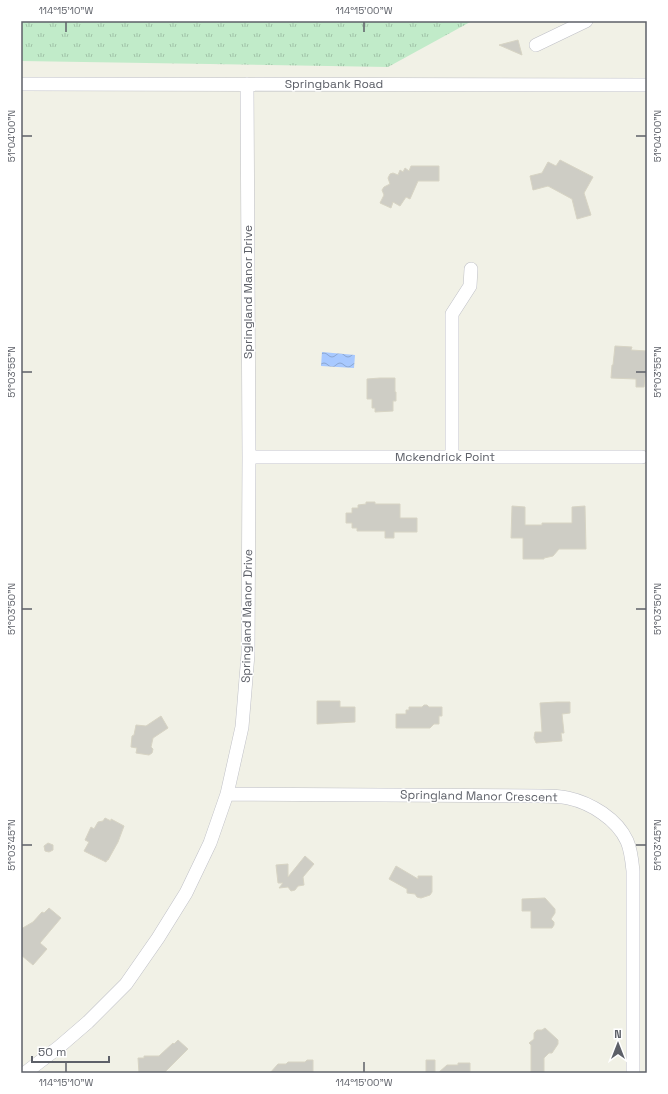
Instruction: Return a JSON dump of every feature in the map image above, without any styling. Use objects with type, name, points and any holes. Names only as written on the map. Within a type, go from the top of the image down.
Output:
[{"type":"street","points":[[536,45],[586,21]]},
{"type":"street","name":"Springbank Road","points":[[21,84],[647,85]]},
{"type":"street","name":"Springland Manor Drive","points":[[25,1073],[88,1022],[126,984],[158,938],[186,893],[210,843],[227,794],[242,727],[248,654],[249,456],[247,84]]},
{"type":"street","points":[[452,457],[452,314],[470,286],[471,270]]},
{"type":"street","name":"Mckendrick Point","points":[[249,456],[642,457]]},
{"type":"street","name":"Springland Manor Crescent","points":[[227,794],[540,796],[568,798],[585,803],[602,812],[616,825],[627,841],[633,871],[633,1073]]},
{"type":"green space","points":[[21,21],[472,21],[388,67],[21,61]]},
{"type":"water","points":[[322,352],[355,355],[354,368],[321,366]]},
{"type":"building","points":[[518,40],[522,55],[499,45]]},
{"type":"building","points":[[560,160],[593,177],[584,193],[591,215],[577,219],[572,199],[548,186],[533,190],[530,176],[542,173],[548,162],[556,166]]},
{"type":"building","points":[[411,166],[439,166],[439,181],[418,181],[410,199],[406,197],[400,206],[393,202],[391,208],[380,203],[384,195],[382,190],[390,184],[388,178],[390,174],[393,173],[398,175],[400,170],[403,172],[405,168],[409,171]]},
{"type":"building","points":[[615,346],[632,347],[631,350],[647,351],[647,375],[645,376],[644,387],[636,387],[636,379],[611,378]]},
{"type":"building","points":[[395,378],[396,401],[393,401],[393,411],[375,412],[375,408],[372,408],[372,399],[367,399],[367,379]]},
{"type":"building","points":[[366,502],[375,502],[375,504],[400,504],[400,518],[417,518],[417,532],[394,532],[394,538],[385,538],[385,531],[357,531],[357,528],[352,528],[352,523],[346,523],[346,513],[352,513],[352,508],[358,508],[358,505],[366,504]]},
{"type":"building","points":[[512,506],[525,507],[525,525],[542,525],[542,523],[572,523],[572,507],[585,506],[586,549],[559,549],[553,556],[544,559],[523,559],[523,538],[511,538]]},
{"type":"building","points":[[317,701],[340,701],[340,707],[355,707],[355,722],[317,724]]},
{"type":"building","points":[[570,702],[570,713],[562,714],[564,733],[561,733],[562,741],[536,743],[534,738],[535,732],[542,732],[540,703]]},
{"type":"building","points":[[424,705],[429,707],[442,707],[442,716],[439,716],[439,724],[434,724],[430,728],[396,728],[396,714],[406,714],[406,710],[409,710],[409,707],[422,707]]},
{"type":"building","points":[[161,716],[168,728],[153,738],[151,747],[153,749],[152,753],[149,755],[136,753],[137,748],[131,747],[132,736],[134,735],[136,725],[146,726]]},
{"type":"building","points":[[105,818],[111,821],[111,819],[124,826],[118,842],[106,862],[84,851],[89,842],[85,840],[91,827],[94,829],[98,822],[103,821]]},
{"type":"building","points":[[48,843],[53,845],[53,850],[49,852],[45,851],[44,846]]},
{"type":"building","points":[[305,856],[314,864],[303,877],[304,885],[298,886],[295,890],[291,891],[288,887],[279,888],[283,883],[278,883],[276,865],[288,864],[288,877]]},
{"type":"building","points":[[396,866],[418,879],[418,876],[432,876],[432,892],[430,895],[421,898],[417,897],[415,894],[407,893],[407,889],[389,879]]},
{"type":"building","points":[[545,898],[555,909],[555,913],[551,919],[554,922],[554,925],[552,928],[531,928],[531,911],[522,911],[522,899]]},
{"type":"building","points":[[49,908],[61,918],[40,943],[47,949],[33,965],[21,955],[21,929],[33,922],[42,912],[44,913]]},
{"type":"building","points":[[545,1028],[558,1040],[558,1044],[552,1053],[549,1053],[544,1058],[544,1073],[531,1073],[531,1045],[529,1043],[534,1039],[534,1033],[537,1030],[542,1030]]},
{"type":"building","points":[[178,1040],[188,1049],[164,1073],[139,1073],[138,1058],[144,1058],[144,1056],[159,1056]]},
{"type":"building","points":[[307,1060],[313,1060],[313,1073],[270,1073],[278,1064],[286,1064],[288,1062],[305,1062]]},
{"type":"building","points":[[426,1060],[435,1060],[435,1073],[426,1073]]},
{"type":"building","points":[[458,1063],[470,1063],[470,1073],[438,1073],[447,1065],[458,1065]]}]
